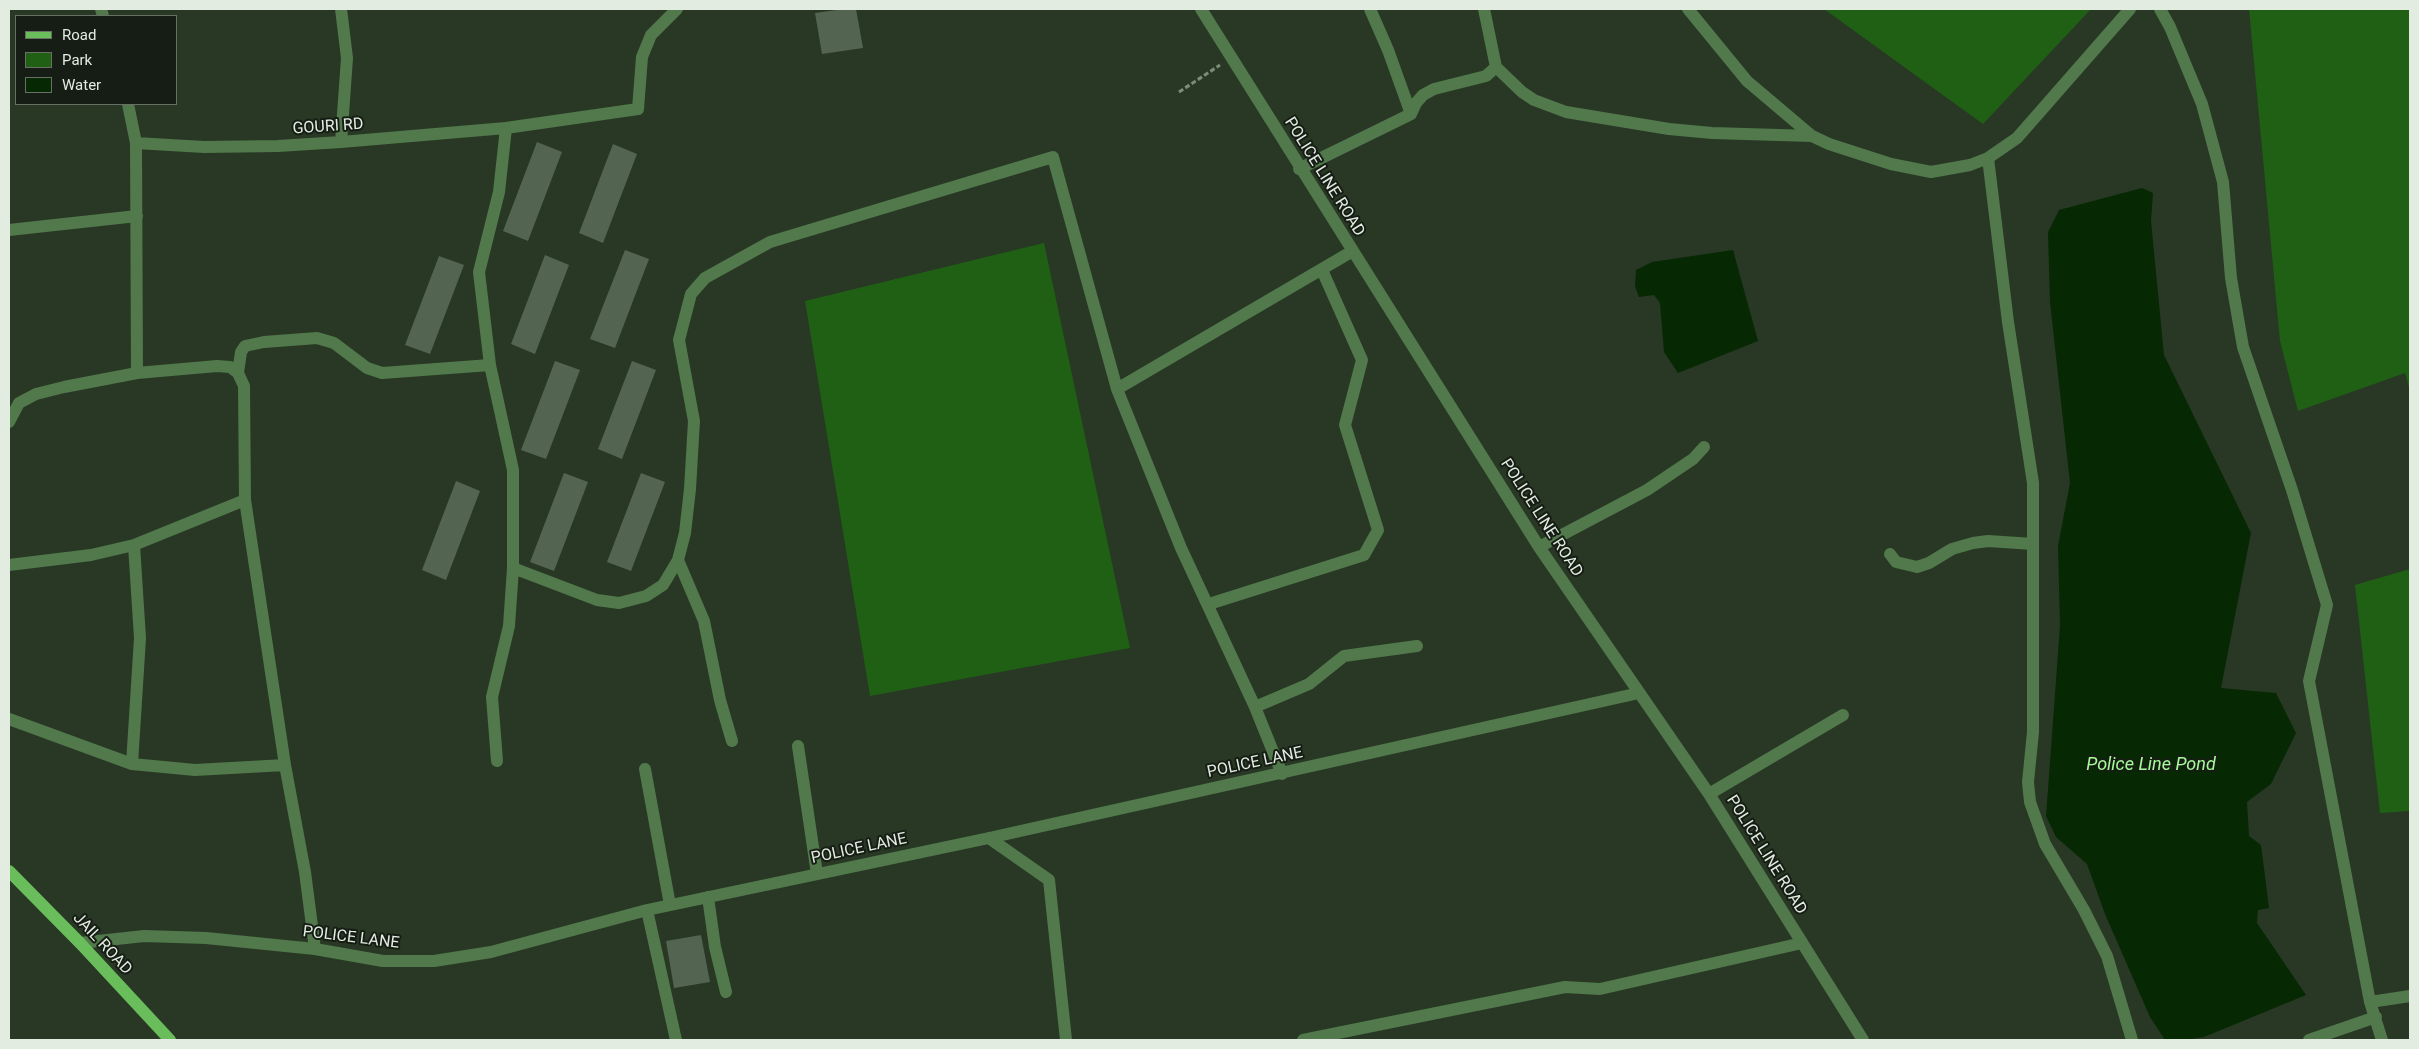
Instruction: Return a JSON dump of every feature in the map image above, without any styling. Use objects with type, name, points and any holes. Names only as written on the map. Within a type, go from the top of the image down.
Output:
[{"type":"main road","name":"JAIL ROAD","points":[[9,871],[80,943],[170,1040]]},
{"type":"street","points":[[341,9],[347,58],[341,142]]},
{"type":"street","name":"GOURI RD","points":[[136,143],[213,147],[278,146],[341,142],[506,128],[638,109],[642,57],[652,35],[677,9]]},
{"type":"street","name":"POLICE LINE ROAD","points":[[1200,9],[1351,252],[1539,547],[1709,794],[1863,1040]]},
{"type":"street","points":[[1370,9],[1388,50],[1411,114]]},
{"type":"street","points":[[1484,9],[1496,67],[1522,92],[1534,100],[1566,112],[1669,129],[1712,133],[1812,136]]},
{"type":"street","points":[[1688,9],[1747,81],[1812,136],[1829,144],[1891,164],[1931,172],[1961,168],[1988,158],[2017,138],[2130,9]]},
{"type":"street","points":[[2160,9],[2170,27],[2202,104],[2224,182],[2231,278],[2242,347],[2292,490],[2327,605],[2309,681],[2370,1002],[2382,1040]]},
{"type":"street","points":[[1299,169],[1411,114],[1423,96],[1444,86],[1486,76],[1496,67]]},
{"type":"street","points":[[128,105],[136,143],[137,373]]},
{"type":"street","points":[[497,760],[492,697],[509,626],[513,568],[513,470],[490,365],[479,272],[499,192],[506,128]]},
{"type":"street","points":[[513,568],[597,600],[619,603],[646,596],[663,585],[678,560],[685,533],[694,421],[680,347],[683,318],[691,294],[705,278],[770,242],[1053,157],[1116,389],[1181,548],[1255,707],[1282,774]]},
{"type":"street","points":[[1988,158],[2008,322],[2033,483],[2033,732],[2028,782],[2030,802],[2045,844],[2084,910],[2107,956],[2132,1040]]},
{"type":"street","points":[[9,230],[137,216]]},
{"type":"street","points":[[1116,389],[1351,252]]},
{"type":"street","points":[[1208,604],[1364,555],[1378,530],[1345,425],[1362,360],[1322,270]]},
{"type":"street","points":[[238,373],[241,352],[245,346],[264,342],[316,338],[334,343],[367,368],[382,373],[490,365]]},
{"type":"street","points":[[9,422],[19,403],[36,394],[137,373],[217,366],[230,367],[238,373],[244,386],[245,500],[285,765],[305,872],[315,949]]},
{"type":"street","points":[[1539,547],[1647,490],[1693,459],[1704,447]]},
{"type":"street","points":[[9,565],[91,555],[134,545],[245,500]]},
{"type":"street","points":[[1890,554],[1896,562],[1917,567],[1930,563],[1952,549],[1973,543],[1988,541],[2033,544]]},
{"type":"street","points":[[132,764],[140,638],[134,545]]},
{"type":"street","points":[[678,560],[704,621],[720,700],[732,741]]},
{"type":"street","points":[[1255,707],[1309,684],[1344,656],[1416,646]]},
{"type":"street","name":"POLICE LANE","points":[[80,943],[144,936],[206,938],[315,949],[383,961],[434,960],[491,952],[647,910],[1282,774],[1639,693]]},
{"type":"street","points":[[1709,794],[1843,715]]},
{"type":"street","points":[[9,719],[132,764],[195,770],[285,765]]},
{"type":"street","points":[[798,746],[817,874]]},
{"type":"street","points":[[646,769],[670,905]]},
{"type":"street","points":[[988,838],[1049,880],[1066,1040]]},
{"type":"street","points":[[708,897],[715,947],[726,992]]},
{"type":"street","points":[[647,910],[676,1040]]},
{"type":"street","points":[[1303,1040],[1565,987],[1600,989],[1802,943]]},
{"type":"street","points":[[2370,1002],[2410,996]]},
{"type":"street","points":[[2309,1040],[2376,1018]]},
{"type":"path","points":[[1178,92],[1231,58]]},
{"type":"green space","points":[[1824,9],[2091,9],[1983,124]]},
{"type":"green space","points":[[2249,9],[2410,9],[2410,391],[2405,373],[2298,411],[2280,341]]},
{"type":"green space","points":[[1044,243],[1130,648],[870,696],[805,301]]},
{"type":"green space","points":[[2410,569],[2410,811],[2380,813],[2355,585]]},
{"type":"water","name":"Police Line Pond","points":[[2142,188],[2153,193],[2151,221],[2164,355],[2251,533],[2221,688],[2276,693],[2296,733],[2271,784],[2247,802],[2249,836],[2261,845],[2269,908],[2258,910],[2257,923],[2306,995],[2204,1037],[2185,1040],[2165,1040],[2150,1017],[2105,914],[2087,864],[2056,837],[2046,816],[2060,626],[2058,546],[2070,483],[2050,302],[2048,232],[2059,210]]},
{"type":"water","points":[[1733,250],[1758,341],[1678,373],[1664,352],[1660,303],[1654,295],[1639,297],[1635,286],[1636,270],[1652,262]]},
{"type":"building","points":[[856,9],[863,48],[822,54],[815,13]]},
{"type":"building","points":[[537,142],[562,152],[528,241],[503,231]]},
{"type":"building","points":[[613,144],[637,154],[603,243],[579,233]]},
{"type":"building","points":[[625,250],[649,259],[615,348],[590,339]]},
{"type":"building","points":[[545,255],[569,265],[535,354],[511,344]]},
{"type":"building","points":[[439,256],[464,265],[430,354],[405,345]]},
{"type":"building","points":[[555,361],[580,370],[546,459],[521,450]]},
{"type":"building","points":[[632,361],[656,370],[622,459],[598,449]]},
{"type":"building","points":[[564,473],[588,482],[554,571],[530,562]]},
{"type":"building","points":[[641,473],[665,482],[631,571],[607,562]]},
{"type":"building","points":[[456,481],[480,491],[446,580],[422,570]]},
{"type":"building","points":[[701,935],[710,982],[674,988],[666,941]]}]
